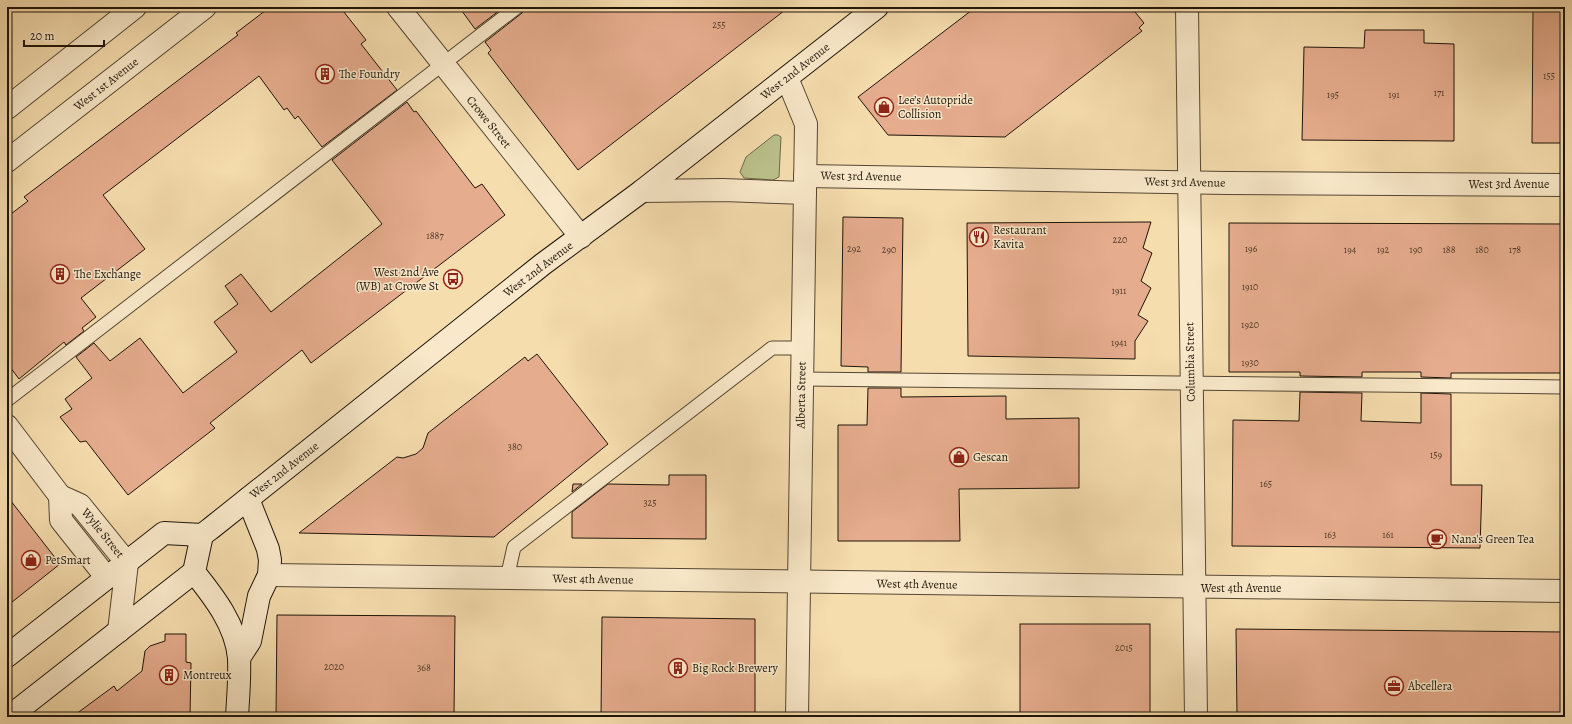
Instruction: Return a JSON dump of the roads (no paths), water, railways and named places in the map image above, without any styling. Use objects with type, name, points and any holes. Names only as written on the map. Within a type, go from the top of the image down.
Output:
[{"type":"street","points":[[7,108],[135,7]]},
{"type":"street","name":"West 1st Avenue","points":[[7,161],[205,7]]},
{"type":"street","name":"Crowe Street","points":[[398,7],[581,237]]},
{"type":"street","name":"West 2nd Avenue","points":[[202,535],[543,264],[642,191],[877,7]]},
{"type":"street","name":"Columbia Street","points":[[1187,7],[1196,717]]},
{"type":"street","name":"Alberta Street","points":[[787,78],[806,124],[797,717]]},
{"type":"street","name":"West 3rd Avenue","points":[[642,191],[723,190],[805,184],[1189,182],[1565,184]]},
{"type":"street","points":[[7,426],[60,496]]},
{"type":"street","name":"Wylie Street","points":[[107,578],[61,520],[60,496],[80,504],[126,563],[119,631]]},
{"type":"street","points":[[239,658],[250,641],[259,596],[269,575],[270,560],[268,549],[248,499]]},
{"type":"street","points":[[7,656],[164,533],[202,535],[194,572],[9,717]]},
{"type":"street","points":[[194,572],[216,600],[232,629],[239,658],[237,717]]},
{"type":"street","name":"West 4th Avenue","points":[[269,575],[1565,591]]},
{"type":"lane","points":[[7,400],[517,7]]},
{"type":"lane","points":[[506,578],[514,547],[772,348],[802,348]]},
{"type":"lane","points":[[801,379],[1565,387]]},
{"type":"place","name":"The Foundry","points":[[325,74]]},
{"type":"place","name":"Lee’s Autopride Collision","points":[[884,107]]},
{"type":"place","name":"Restaurant Kavita","points":[[979,237]]},
{"type":"place","name":"The Exchange","points":[[60,274]]},
{"type":"place","name":"West 2nd Ave (WB) at Crowe St","points":[[453,279]]},
{"type":"place","name":"Gescan","points":[[959,457]]},
{"type":"place","name":"Nana's Green Tea","points":[[1437,539]]},
{"type":"place","name":"PetSmart","points":[[31,560]]},
{"type":"place","name":"Big Rock Brewery","points":[[678,668]]},
{"type":"place","name":"Montreux","points":[[169,675]]},
{"type":"place","name":"Abcellera","points":[[1394,686]]}]
